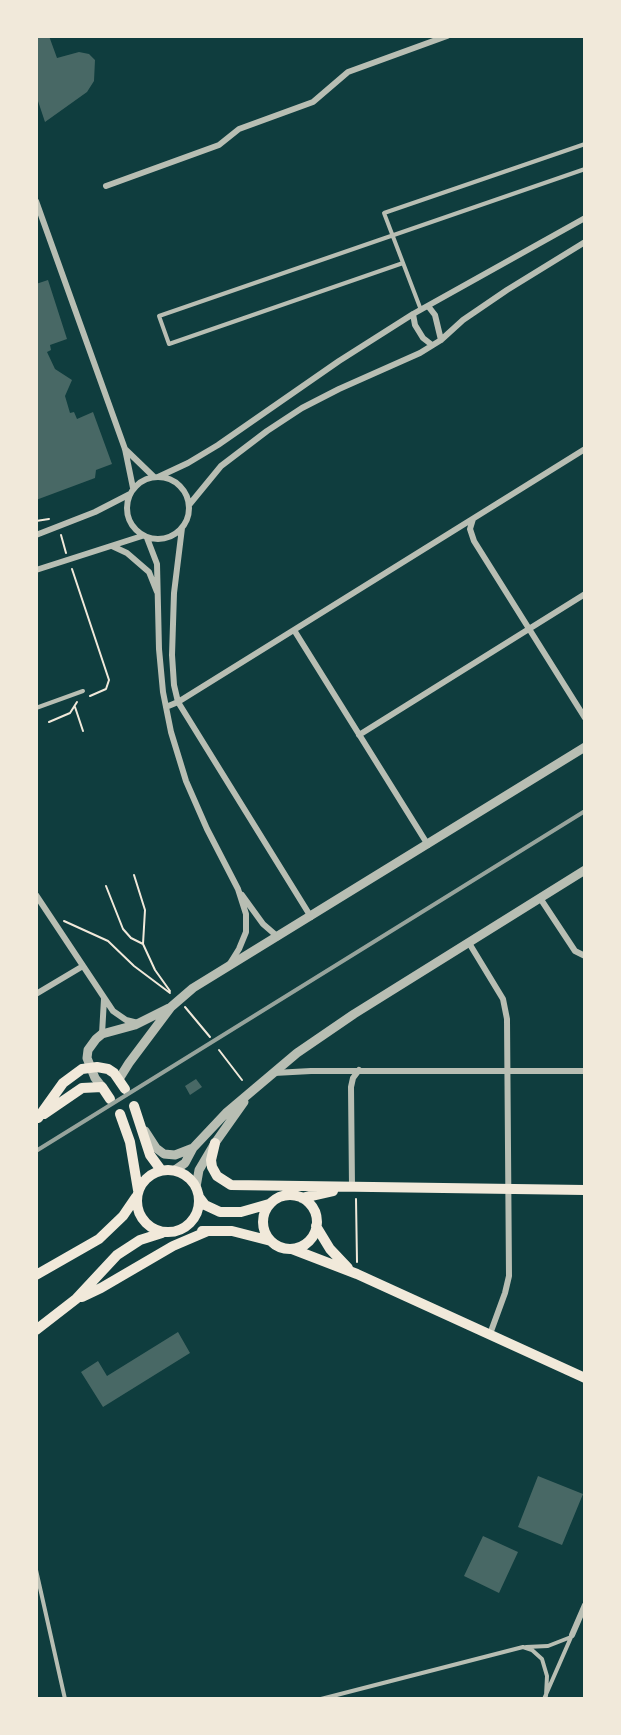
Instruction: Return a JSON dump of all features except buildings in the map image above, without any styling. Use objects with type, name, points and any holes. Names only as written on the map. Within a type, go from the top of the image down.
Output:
[{"type":"main road","points":[[37,1119],[68,1078],[82,1069],[91,1067],[108,1069],[119,1079],[125,1089]]},
{"type":"main road","points":[[37,1119],[56,1107],[75,1090],[102,1087],[110,1099]]},
{"type":"main road","points":[[134,1106],[150,1155],[161,1170]]},
{"type":"main road","points":[[120,1114],[130,1142],[137,1177],[138,1210],[145,1223],[163,1232]]},
{"type":"main road","points":[[214,1143],[212,1167],[217,1176],[231,1185],[585,1190]]},
{"type":"main road","points":[[36,1275],[99,1239],[123,1216],[140,1186],[149,1176],[161,1170],[175,1170],[185,1174],[205,1205],[212,1210],[227,1213],[241,1212],[270,1204],[281,1196],[302,1198],[308,1202],[315,1213],[316,1226],[330,1249],[355,1273]]},
{"type":"main road","points":[[302,1198],[352,1187]]},
{"type":"main road","points":[[180,1230],[195,1217],[198,1210],[197,1192]]},
{"type":"main road","points":[[270,1204],[263,1219],[266,1235],[277,1246],[292,1249],[355,1273],[585,1378]]},
{"type":"main road","points":[[292,1249],[308,1241],[316,1226]]},
{"type":"main road","points":[[36,1330],[76,1299],[117,1255],[140,1240],[163,1232],[180,1230],[232,1231],[271,1241]]},
{"type":"main road","points":[[76,1299],[101,1288],[173,1246],[208,1231]]},
{"type":"street","points":[[106,186],[219,145],[239,129],[312,102],[348,72],[447,36]]},
{"type":"street","points":[[36,201],[125,449],[131,491],[126,513],[135,530],[145,537],[157,540],[175,535],[186,521],[189,505],[221,466],[267,431],[330,394],[420,353],[507,290],[585,242]]},
{"type":"street","points":[[36,536],[95,512],[131,491],[146,479],[188,464],[339,361],[413,314],[585,218]]},
{"type":"street","points":[[428,306],[435,315],[441,340]]},
{"type":"street","points":[[413,314],[415,325],[423,338],[432,345]]},
{"type":"street","points":[[125,449],[156,477],[167,478],[182,488],[189,505]]},
{"type":"street","points":[[166,707],[178,702],[584,452]]},
{"type":"street","points":[[473,519],[470,529],[474,541],[585,718]]},
{"type":"street","points":[[182,528],[174,593],[172,655],[174,685],[178,702],[311,917]]},
{"type":"street","points":[[36,570],[111,545],[145,537]]},
{"type":"street","points":[[145,537],[157,564],[159,650],[166,707],[186,781],[207,829],[238,889],[263,924],[279,937]]},
{"type":"street","points":[[111,545],[128,553],[149,572],[159,597]]},
{"type":"street","points":[[359,735],[585,594]]},
{"type":"street","points":[[294,630],[428,845]]},
{"type":"street","points":[[119,1079],[171,1007],[175,997],[279,937],[585,747]]},
{"type":"street","points":[[175,1170],[185,1163],[193,1148],[226,1113],[297,1053],[585,870]]},
{"type":"street","points":[[227,967],[239,950],[246,932],[246,914],[238,889]]},
{"type":"street","points":[[36,895],[118,1016],[139,1023]]},
{"type":"street","points":[[540,898],[575,951],[585,956]]},
{"type":"street","points":[[469,943],[503,999],[507,1019],[509,1276],[490,1334]]},
{"type":"street","points":[[36,994],[83,966]]},
{"type":"street","points":[[102,1034],[104,998]]},
{"type":"street","points":[[102,1087],[87,1058],[88,1050],[96,1039],[102,1034],[139,1023],[171,1007]]},
{"type":"street","points":[[272,1073],[359,1070],[585,1071]]},
{"type":"street","points":[[352,1187],[351,1087],[353,1078],[359,1070]]},
{"type":"street","points":[[197,1192],[199,1170],[214,1143],[253,1090]]},
{"type":"street","points":[[142,1127],[156,1148],[164,1154],[175,1155],[193,1148]]},
{"type":"street","points":[[572,1635],[585,1605]]},
{"type":"lane","points":[[421,310],[384,213],[585,144]]},
{"type":"lane","points":[[404,263],[169,344],[159,316],[585,169]]},
{"type":"lane","points":[[36,708],[83,691]]},
{"type":"lane","points":[[36,1569],[64,1699]]},
{"type":"lane","points":[[321,1699],[524,1647],[548,1646],[572,1635]]},
{"type":"lane","points":[[545,1697],[572,1635]]},
{"type":"lane","points":[[524,1647],[532,1650],[542,1659],[547,1676],[545,1697]]},
{"type":"path","points":[[49,722],[66,716],[77,702],[106,689],[109,680],[68,560]]},
{"type":"path","points":[[75,707],[83,731]]},
{"type":"path","points":[[134,874],[145,910],[143,944],[155,970],[210,1037]]},
{"type":"path","points":[[106,886],[123,929],[131,938],[143,944]]},
{"type":"path","points":[[60,920],[108,940],[134,966],[175,997]]},
{"type":"path","points":[[219,1050],[242,1080]]},
{"type":"path","points":[[352,1187],[355,1273]]},
{"type":"railway","points":[[36,1151],[585,811]]}]
